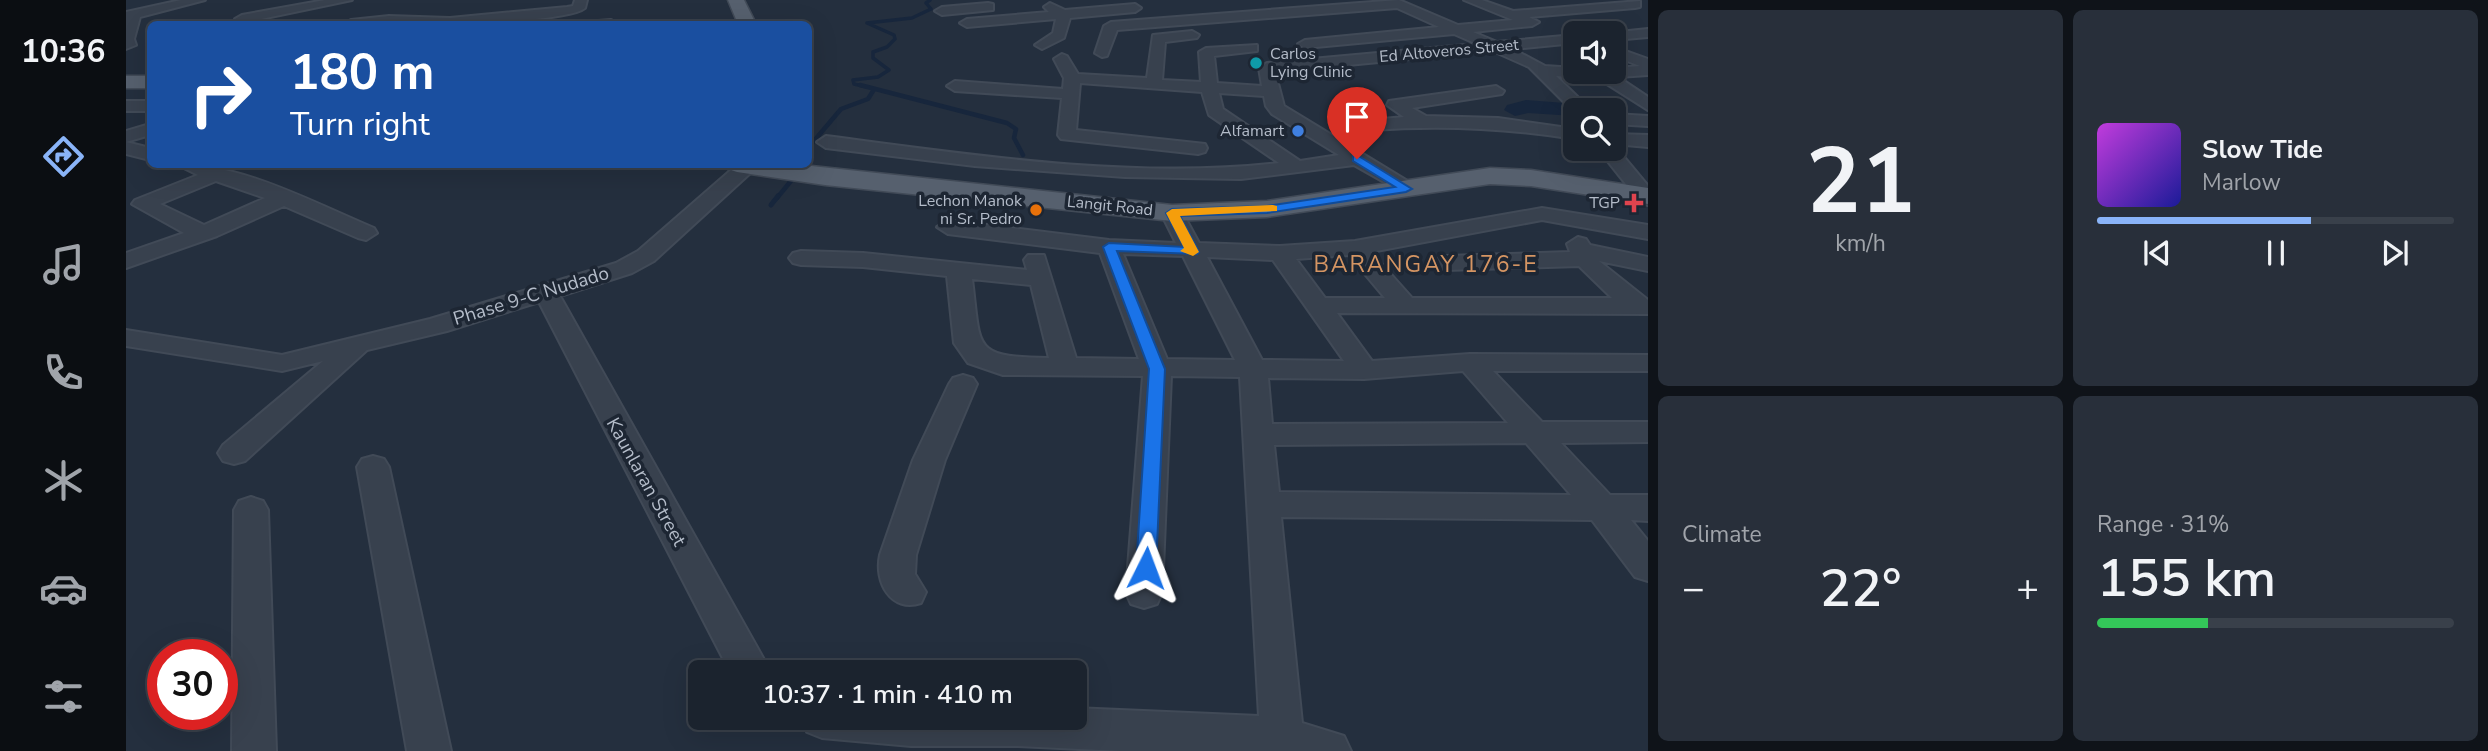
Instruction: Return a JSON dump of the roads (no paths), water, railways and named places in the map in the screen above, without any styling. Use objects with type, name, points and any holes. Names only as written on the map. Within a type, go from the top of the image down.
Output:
[{"type":"main road","points":[[736,0],[746,21]]},
{"type":"main road","points":[[126,82],[147,82]]},
{"type":"main road","name":"Langit Road","points":[[772,168],[1172,213],[1267,209],[1509,176],[1647,197]]},
{"type":"street","points":[[469,21],[570,11],[579,8],[581,0],[592,0]]},
{"type":"street","points":[[942,11],[1079,0]]},
{"type":"street","points":[[1300,0],[1319,9]]},
{"type":"street","points":[[1470,0],[1563,34]]},
{"type":"street","points":[[237,16],[289,1]]},
{"type":"street","points":[[1041,1],[1063,15]]},
{"type":"street","points":[[1220,2],[1272,27]]},
{"type":"street","points":[[149,21],[166,9],[203,3]]},
{"type":"street","points":[[967,23],[1063,15],[1135,4],[1184,36]]},
{"type":"street","points":[[1101,43],[1111,26],[1399,4],[1525,59],[1543,71],[1570,98]]},
{"type":"street","points":[[1512,15],[1635,4]]},
{"type":"street","points":[[237,16],[347,12],[376,20],[420,21],[450,5]]},
{"type":"street","points":[[1184,7],[1205,18]]},
{"type":"street","points":[[1336,61],[1300,41],[1615,19],[1583,8]]},
{"type":"street","points":[[166,9],[172,21]]},
{"type":"street","points":[[292,21],[347,12]]},
{"type":"street","points":[[1042,45],[1065,36],[1063,15]]},
{"type":"street","points":[[1295,166],[1215,111],[1209,88],[1206,51],[1252,48],[1224,33],[1429,16]]},
{"type":"street","points":[[129,35],[147,22]]},
{"type":"street","points":[[1626,35],[1648,33]]},
{"type":"street","points":[[1154,85],[1158,38],[1211,34]]},
{"type":"street","name":"Ed Altoveros Street","points":[[1271,92],[1267,68],[1563,40]]},
{"type":"street","points":[[1626,51],[1648,50]]},
{"type":"street","points":[[1525,59],[1563,55]]},
{"type":"street","points":[[1626,56],[1648,64]]},
{"type":"street","points":[[1062,59],[1071,86],[1067,135],[1198,148]]},
{"type":"street","points":[[1626,72],[1648,70]]},
{"type":"street","points":[[1543,71],[1563,72]]},
{"type":"street","points":[[1618,84],[1648,105]]},
{"type":"street","points":[[955,86],[1154,85],[1271,92],[1278,110],[1406,189]]},
{"type":"street","points":[[1420,121],[1395,105],[1492,85],[1506,122]]},
{"type":"street","points":[[126,106],[147,106]]},
{"type":"street","points":[[1626,120],[1648,121]]},
{"type":"street","points":[[1372,125],[1420,121],[1506,122],[1563,132]]},
{"type":"street","points":[[126,129],[147,129]]},
{"type":"street","points":[[126,137],[147,130]]},
{"type":"street","points":[[1095,138],[1100,170]]},
{"type":"street","points":[[1626,140],[1648,141]]},
{"type":"street","points":[[826,142],[929,155],[1100,170],[1227,174],[1357,159]]},
{"type":"street","points":[[126,148],[147,153]]},
{"type":"street","points":[[1617,161],[1647,197]]},
{"type":"street","points":[[1621,166],[1648,167]]},
{"type":"street","points":[[196,168],[284,198],[366,233]]},
{"type":"street","name":"Phase 9-C Nudado","points":[[126,338],[282,363],[358,346],[624,268],[646,256],[742,168]]},
{"type":"street","points":[[202,233],[142,205],[215,175]]},
{"type":"street","points":[[126,261],[202,233],[284,198]]},
{"type":"street","points":[[1172,213],[1254,369],[1256,435],[1283,745]]},
{"type":"street","points":[[947,227],[1109,247],[1280,253],[1355,248],[1542,214],[1648,232]]},
{"type":"street","points":[[1570,218],[1582,254],[1643,309]]},
{"type":"street","points":[[126,243],[179,222]]},
{"type":"street","points":[[1030,237],[1065,368]]},
{"type":"street","points":[[1109,247],[1157,369],[1144,593]]},
{"type":"street","points":[[1355,248],[1404,305]]},
{"type":"street","points":[[1280,253],[1364,370]]},
{"type":"street","points":[[1447,262],[1582,254],[1648,264]]},
{"type":"street","points":[[801,258],[863,260],[1041,279]]},
{"type":"street","points":[[959,272],[967,343],[973,353],[1003,366],[1364,370],[1470,362],[1648,363]]},
{"type":"street","name":"Kaunlaran Street","points":[[545,291],[745,660]]},
{"type":"street","points":[[1319,306],[1643,309]]},
{"type":"street","points":[[233,453],[358,346]]},
{"type":"street","points":[[1470,362],[1602,508],[1648,567]]},
{"type":"street","points":[[908,592],[898,582],[895,570],[898,555],[929,460],[963,384]]},
{"type":"street","points":[[1256,435],[1648,432]]},
{"type":"street","points":[[373,467],[429,751]]},
{"type":"street","points":[[1262,504],[1648,509]]},
{"type":"street","points":[[251,510],[254,751]]},
{"type":"street","points":[[1053,730],[1148,741],[1283,745],[1329,751]]},
{"type":"waterway","points":[[867,87],[854,84],[853,80],[878,77],[889,70],[873,58],[873,52],[887,47],[895,39],[894,35],[867,23],[912,18],[931,9],[926,3],[930,0]]},
{"type":"waterway","points":[[860,85],[1007,123],[1016,129],[1014,138],[1023,155]]},
{"type":"waterway","points":[[812,143],[841,109],[868,99],[873,91]]},
{"type":"waterway","points":[[1515,110],[1526,106],[1563,109]]},
{"type":"waterway","points":[[777,198],[795,176]]},
{"type":"waterway","points":[[771,205],[778,196]]},
{"type":"place","name":"Carlos Lying Clinic","points":[[1256,63]]},
{"type":"place","name":"Alfamart","points":[[1298,131]]},
{"type":"place","name":"TGP","points":[[1634,203]]},
{"type":"place","name":"Lechon Manok ni Sr. Pedro","points":[[1036,210]]},
{"type":"district","name":"BARANGAY 176-E","points":[[1426,264]]}]
